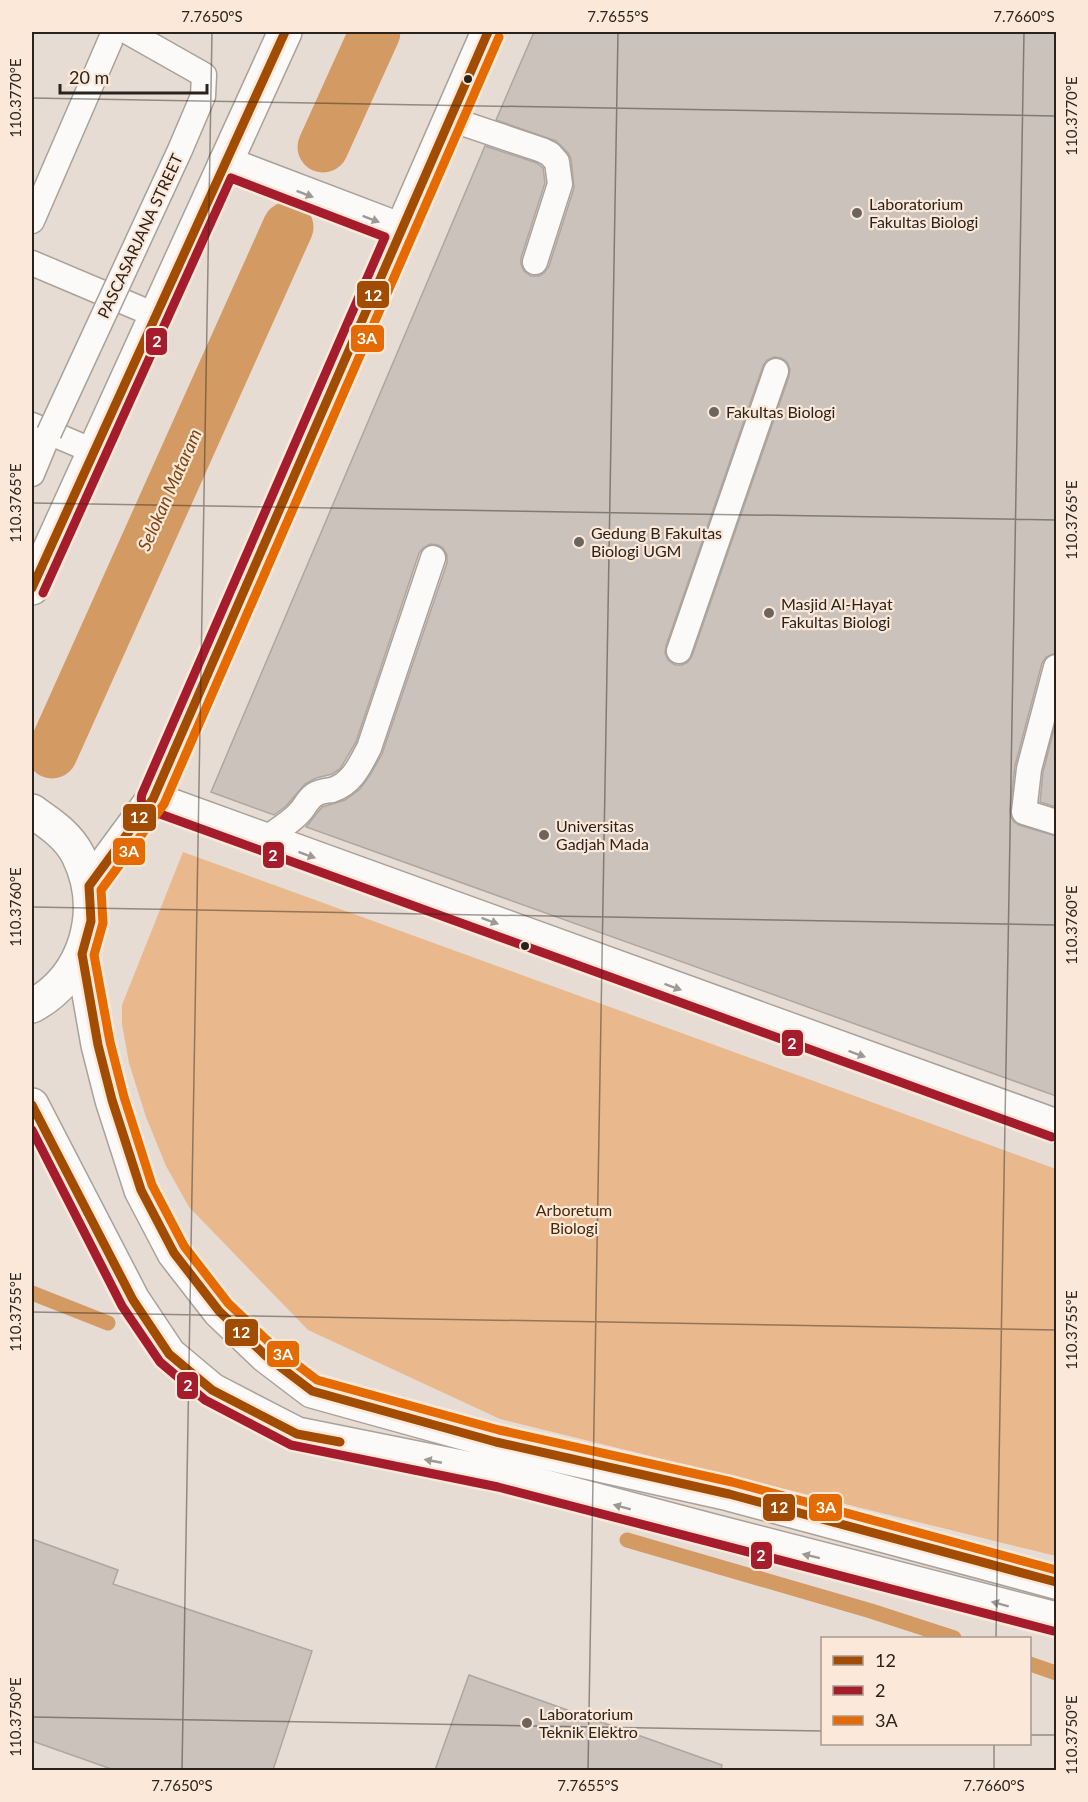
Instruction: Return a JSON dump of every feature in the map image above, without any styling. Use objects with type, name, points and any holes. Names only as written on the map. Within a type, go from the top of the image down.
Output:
[{"type":"street","points":[[32,588],[285,32]]},
{"type":"street","points":[[89,886],[153,799],[488,32]]},
{"type":"street","points":[[225,163],[401,230]]},
{"type":"street","points":[[153,799],[1056,1126]]},
{"type":"street","points":[[32,1006],[45,999],[66,979],[82,954],[91,921],[89,886],[77,854],[44,819]]},
{"type":"street","points":[[82,954],[98,1045],[112,1100],[141,1190],[174,1253],[219,1311],[266,1356],[312,1391],[496,1442],[729,1494],[1056,1582]]},
{"type":"street","points":[[32,1105],[133,1300],[169,1354],[212,1390],[297,1434],[501,1475],[713,1532],[1056,1619]]},
{"type":"street","points":[[297,1434],[312,1391]]},
{"type":"lane","points":[[32,221],[114,32]]},
{"type":"lane","name":"PASCASARJANA STREET","points":[[32,474],[40,429],[180,150],[203,96],[204,75],[129,32]]},
{"type":"lane","points":[[450,119],[542,150],[550,154],[557,162],[561,184],[535,262]]},
{"type":"lane","points":[[32,262],[155,315]]},
{"type":"lane","points":[[679,651],[776,371]]},
{"type":"lane","points":[[40,429],[93,451]]},
{"type":"lane","points":[[265,839],[299,813],[313,796],[343,785],[359,768],[369,748],[433,558]]},
{"type":"lane","points":[[1056,667],[1029,769],[1024,812],[1056,822]]},
{"type":"green space","name":"Arboretum Biologi","points":[[183,852],[1056,1169],[1056,1556],[500,1419],[308,1330],[189,1207],[166,1166],[146,1117],[129,1063],[122,1024],[122,1005]]},
{"type":"building","name":"Fakultas Biologi","points":[[534,32],[1056,32],[1056,653],[1046,657],[1042,663],[1015,766],[1010,810],[1014,822],[1019,825],[1056,836],[1056,1096],[306,827],[322,807],[345,800],[360,789],[382,754],[447,563],[447,555],[438,545],[430,544],[419,553],[356,742],[340,769],[305,784],[286,806],[274,815],[211,792],[485,146],[537,163],[543,168],[545,183],[521,264],[524,271],[531,276],[539,276],[549,266],[574,188],[571,159],[556,141],[496,120]],"holes":[[[774,357],[787,362],[790,369],[789,376],[692,656],[688,662],[675,665],[668,660],[665,653],[666,646],[763,366],[767,360]]]},
{"type":"building","points":[[1056,721],[1056,807],[1040,802],[1043,772]]},
{"type":"building","points":[[32,1539],[118,1570],[113,1584],[312,1651],[273,1770],[114,1770],[32,1741]]},
{"type":"building","name":"Laboratorium Teknik Elektro","points":[[469,1675],[722,1765],[721,1770],[435,1770]]},
{"type":"waterway","name":"Selokan Mataram","points":[[323,147],[375,32]]},
{"type":"waterway","name":"Selokan Mataram","points":[[52,753],[288,227]]},
{"type":"waterway","points":[[32,1293],[108,1323]]},
{"type":"waterway","points":[[627,1540],[871,1611],[951,1637]]},
{"type":"waterway","points":[[1031,1664],[1056,1673]]},
{"type":"transit line","name":"12","points":[[32,588],[285,32]]},
{"type":"transit line","name":"12","points":[[488,32],[153,799],[89,886],[91,921],[82,954],[98,1045],[112,1100],[141,1190],[174,1253],[219,1311],[266,1356],[312,1391],[496,1442],[729,1494],[1056,1582]]},
{"type":"transit line","name":"3A","points":[[499,37],[164,804],[101,890],[103,923],[94,955],[110,1042],[124,1097],[152,1185],[184,1246],[228,1303],[274,1347],[317,1380],[499,1430],[732,1482],[1056,1570]]},
{"type":"transit line","name":"2","points":[[43,593],[231,178],[385,237],[142,794],[143,805],[149,810],[1052,1137]]},
{"type":"transit line","name":"12","points":[[32,1105],[133,1300],[169,1354],[212,1390],[297,1434],[340,1442]]},
{"type":"transit line","name":"2","points":[[32,1130],[122,1306],[160,1362],[205,1400],[291,1445],[498,1487],[1053,1631]]},
{"type":"place","name":"Laboratorium Fakultas Biologi","points":[[857,213]]},
{"type":"place","name":"Fakultas Biologi","points":[[714,412]]},
{"type":"place","name":"Gedung B Fakultas Biologi UGM","points":[[579,542]]},
{"type":"place","name":"Masjid Al-Hayat Fakultas Biologi","points":[[769,613]]},
{"type":"place","name":"Universitas Gadjah Mada","points":[[544,835]]},
{"type":"place","name":"Laboratorium Teknik Elektro","points":[[527,1723]]}]
